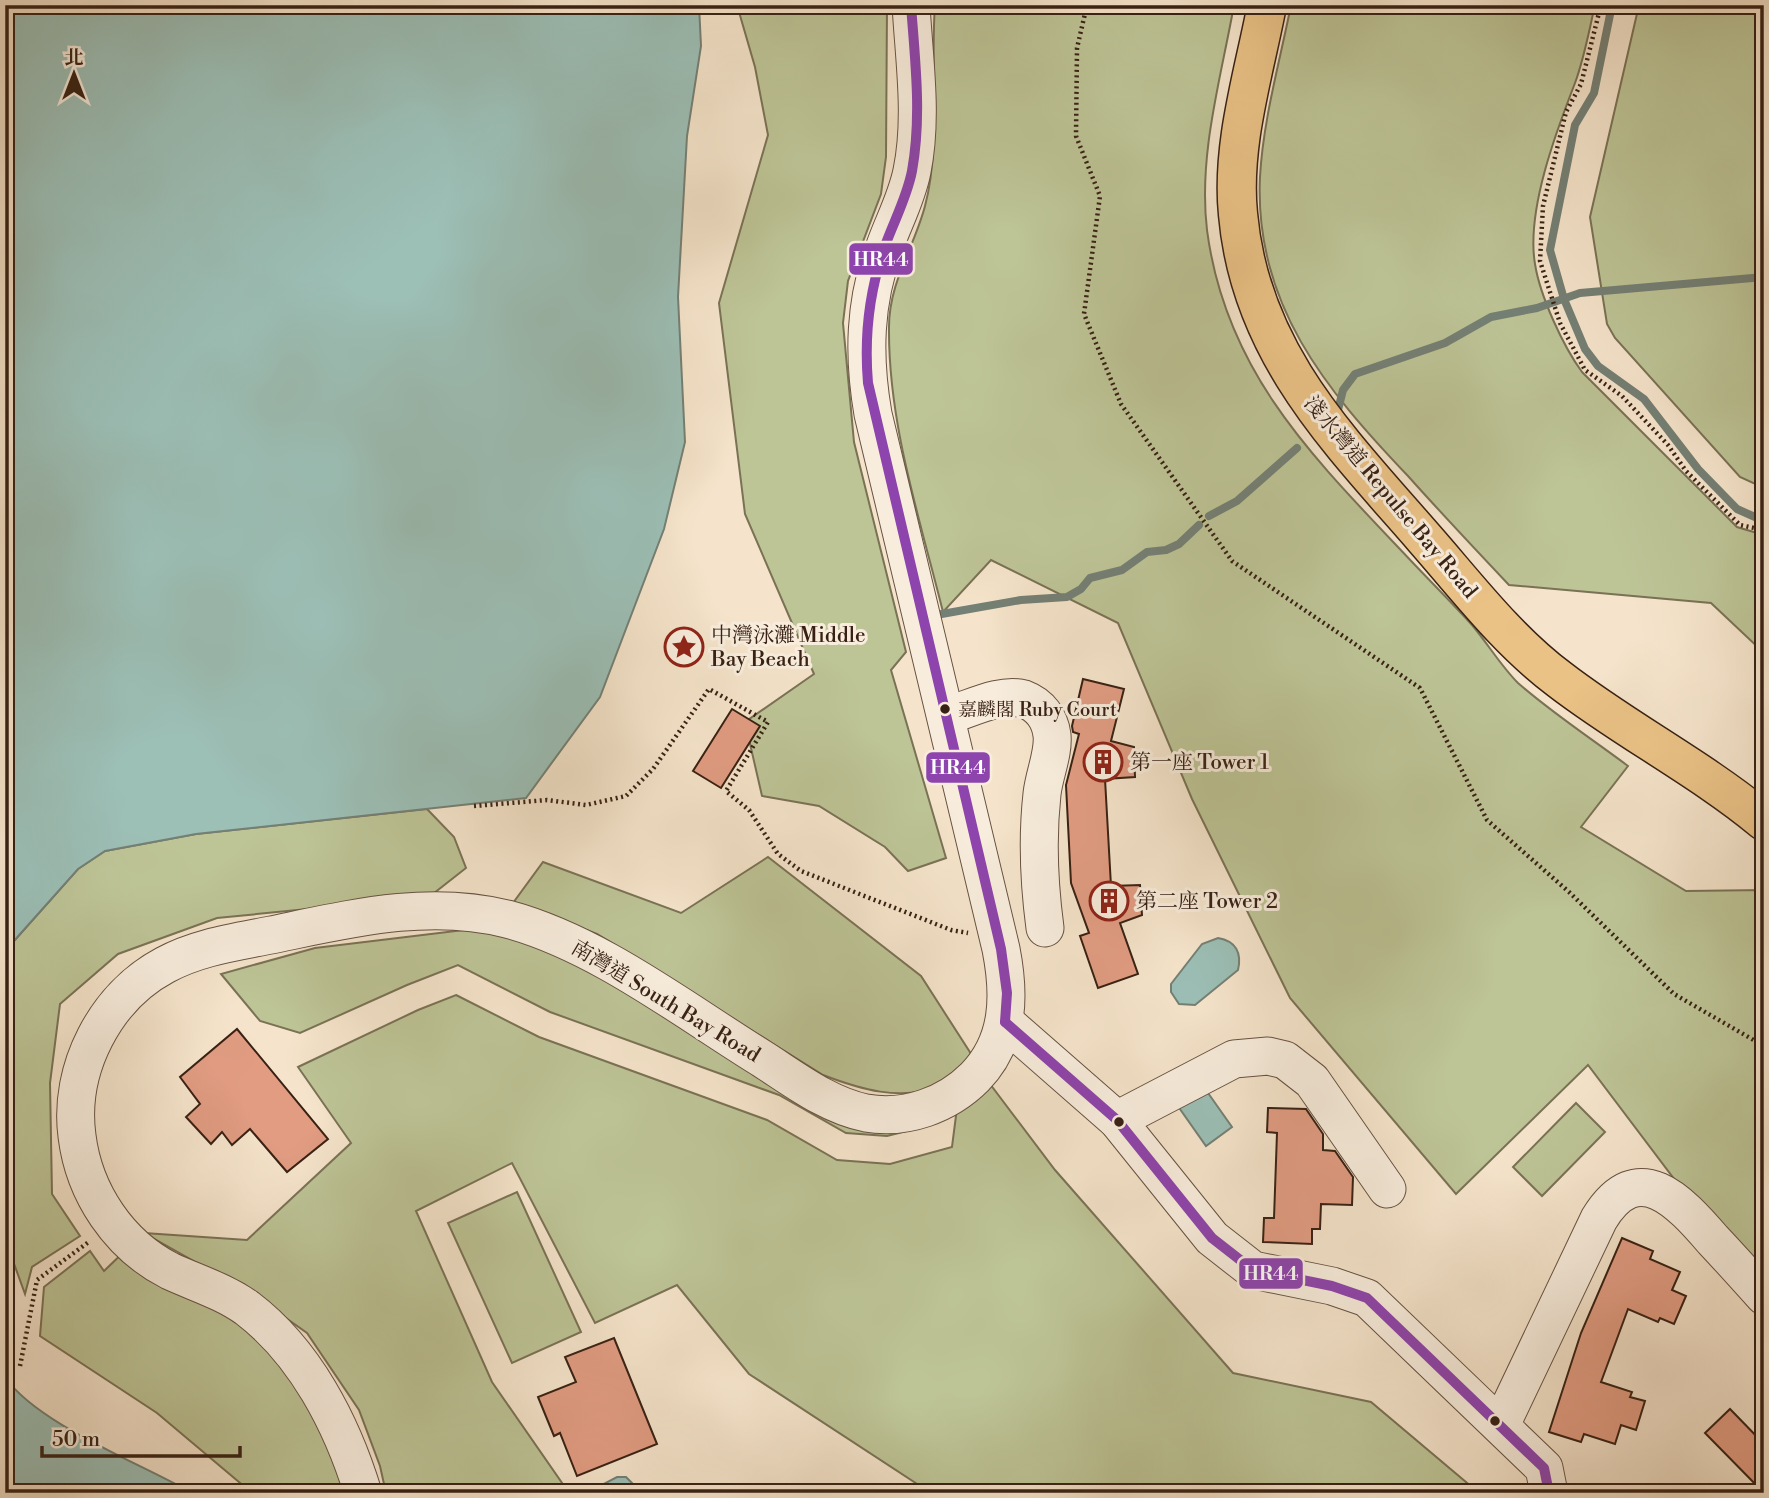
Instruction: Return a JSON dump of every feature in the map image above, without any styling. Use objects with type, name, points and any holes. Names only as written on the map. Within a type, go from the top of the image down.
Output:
[{"type":"main road","name":"淺水灣道 Repulse Bay Road","points":[[1267,5],[1240,150],[1237,211],[1254,297],[1284,362],[1337,437],[1518,644],[1577,692],[1721,787],[1764,821]]},
{"type":"street","name":"南灣道 South Bay Road","points":[[363,1493],[346,1444],[325,1402],[273,1332],[234,1300],[155,1262],[113,1224],[87,1179],[77,1139],[74,1103],[88,1053],[106,1019],[142,980],[180,957],[233,943],[390,912],[463,911],[508,919],[551,933],[587,951],[813,1091],[842,1105],[871,1114],[919,1110],[961,1089],[987,1063],[1005,1022],[1006,971],[873,414],[865,356],[871,293],[885,245],[908,190],[915,156],[911,5]]},
{"type":"street","points":[[946,716],[1005,698],[1023,699],[1038,707],[1049,721],[1053,738],[1042,790],[1039,848],[1045,928]]},
{"type":"street","points":[[1005,1022],[1117,1120],[1212,1238],[1253,1270],[1332,1286],[1367,1297],[1544,1468],[1549,1493]]},
{"type":"street","points":[[1117,1120],[1234,1059],[1251,1055],[1276,1058],[1299,1069],[1312,1082],[1387,1189]]},
{"type":"street","points":[[1501,1425],[1599,1219],[1608,1205],[1620,1195],[1647,1188],[1659,1189],[1679,1202],[1764,1296]]},
{"type":"path","points":[[1087,5],[1077,48],[1076,136],[1100,196],[1084,314],[1121,404],[1232,561],[1420,688],[1487,820],[1569,892],[1674,994],[1764,1046]]},
{"type":"path","points":[[1601,5],[1581,84],[1566,112],[1543,206],[1540,261],[1556,310],[1585,370],[1622,396],[1668,445],[1686,471],[1740,525],[1764,530]]},
{"type":"path","points":[[474,806],[547,800],[586,805],[626,796],[653,769],[709,689],[768,722],[726,791],[749,810],[769,844],[787,861],[802,871],[951,930],[970,933],[996,926]]},
{"type":"path","points":[[20,1366],[37,1280],[113,1224]]},
{"type":"green space","points":[[737,5],[887,5],[886,157],[881,194],[848,281],[843,323],[854,442],[906,652],[891,670],[946,858],[908,871],[885,847],[819,806],[762,796],[745,722],[814,674],[745,514],[719,303],[768,135],[755,67]]},
{"type":"green space","points":[[935,5],[1234,5],[1212,117],[1205,202],[1207,230],[1217,282],[1234,329],[1256,373],[1311,452],[1472,625],[1518,683],[1628,766],[1581,827],[1686,891],[1764,890],[1764,1298],[1588,1065],[1456,1194],[1290,998],[1192,799],[1118,623],[991,560],[943,612],[900,435],[890,363],[889,327],[893,295],[925,206],[930,183],[934,133]]},
{"type":"green space","points":[[1291,5],[1595,5],[1581,64],[1544,172],[1533,243],[1538,277],[1553,320],[1582,372],[1737,527],[1764,535],[1764,653],[1711,603],[1509,585],[1378,444],[1324,377],[1301,342],[1283,305],[1269,265],[1261,223],[1260,177],[1265,134]]},
{"type":"green space","points":[[1639,5],[1764,5],[1764,488],[1740,477],[1615,338],[1607,324],[1590,217]]},
{"type":"green space","points":[[427,809],[454,837],[466,868],[429,897],[217,918],[118,954],[60,1004],[50,1083],[52,1194],[80,1236],[32,1267],[25,1294],[9,1250],[5,1221],[5,951],[78,869],[105,851],[196,834]]},
{"type":"green space","points":[[768,857],[921,976],[975,1060],[939,1085],[910,1093],[880,1092],[836,1080],[823,1075],[597,934],[513,903],[543,862],[681,913]]},
{"type":"green space","points":[[497,926],[919,1128],[887,1136],[846,1133],[779,1095],[550,1012],[458,965],[300,1033],[260,1021],[221,974],[315,948]]},
{"type":"green space","points":[[456,995],[539,1037],[767,1120],[837,1160],[890,1164],[952,1147],[958,1100],[990,1084],[1055,1170],[1233,1373],[1371,1402],[1479,1493],[931,1493],[749,1374],[677,1285],[595,1323],[512,1163],[416,1211],[492,1382],[569,1493],[386,1493],[380,1466],[359,1410],[307,1333],[252,1294],[144,1233],[247,1240],[351,1143],[298,1067],[418,1010]]},
{"type":"green space","points":[[1576,1103],[1605,1132],[1542,1196],[1513,1167]]},
{"type":"green space","points":[[517,1192],[581,1332],[512,1363],[448,1223]]},
{"type":"green space","points":[[130,1246],[243,1309],[367,1493],[252,1493],[157,1413],[40,1336],[44,1287],[90,1251],[104,1271]]},
{"type":"water","points":[[5,5],[699,5],[701,46],[687,136],[678,297],[685,442],[664,529],[600,697],[526,798],[196,834],[105,851],[78,869],[5,951]]},
{"type":"water","points":[[1218,938],[1229,942],[1236,949],[1239,958],[1238,970],[1195,1005],[1179,1004],[1171,992],[1171,984],[1202,944]]},
{"type":"water","points":[[1201,1083],[1232,1127],[1206,1146],[1175,1102]]},
{"type":"water","points":[[5,1377],[20,1394],[65,1427],[192,1493],[5,1493]]},
{"type":"water","points":[[617,1477],[626,1477],[642,1493],[597,1493],[594,1489]]},
{"type":"building","points":[[1083,679],[1124,689],[1111,741],[1134,747],[1135,777],[1105,779],[1111,886],[1140,885],[1142,915],[1120,923],[1138,974],[1098,988],[1080,936],[1089,933],[1071,883],[1066,785],[1079,734],[1073,732],[1072,726]]},
{"type":"building","points":[[732,709],[760,726],[721,788],[693,771]]},
{"type":"building","points":[[237,1029],[328,1139],[287,1172],[250,1129],[232,1145],[222,1132],[211,1144],[186,1117],[200,1104],[180,1077]]},
{"type":"building","points":[[1268,1108],[1306,1109],[1323,1134],[1323,1150],[1335,1151],[1353,1177],[1352,1205],[1321,1204],[1320,1229],[1312,1229],[1312,1244],[1263,1242],[1264,1218],[1274,1218],[1277,1133],[1267,1132]]},
{"type":"building","points":[[1622,1238],[1653,1251],[1650,1259],[1680,1272],[1672,1290],[1686,1296],[1674,1324],[1660,1318],[1658,1322],[1628,1309],[1601,1382],[1632,1392],[1630,1397],[1645,1401],[1636,1430],[1621,1425],[1615,1444],[1584,1434],[1581,1442],[1549,1432],[1581,1333]]},
{"type":"building","points":[[614,1338],[657,1444],[577,1476],[560,1433],[554,1436],[538,1397],[576,1382],[565,1357]]},
{"type":"building","points":[[1730,1409],[1764,1444],[1764,1493],[1705,1433]]},
{"type":"waterway","points":[[1612,5],[1594,93],[1575,125],[1550,250],[1564,299],[1585,349],[1598,366],[1644,399],[1698,469],[1737,509],[1764,521]]},
{"type":"waterway","points":[[1338,410],[1343,390],[1355,374],[1445,343],[1491,317],[1537,308],[1580,293],[1764,277]]},
{"type":"waterway","points":[[1209,516],[1237,501],[1297,448]]},
{"type":"waterway","points":[[936,615],[1021,600],[1067,597],[1081,589],[1090,578],[1122,570],[1147,552],[1166,550],[1179,544],[1199,525]]},
{"type":"transit line","name":"HR44","points":[[911,5],[917,88],[915,150],[910,181],[885,246],[872,297],[867,331],[868,383],[1001,949],[1007,993],[1005,1022]]},
{"type":"transit line","name":"HR44","points":[[1005,1022],[1117,1120],[1212,1238],[1253,1270],[1332,1286],[1367,1298],[1544,1468],[1549,1493]]},
{"type":"place","name":"中灣泳灘 Middle Bay Beach","points":[[684,647]]},
{"type":"place","name":"嘉麟閣 Ruby Court","points":[[945,709]]},
{"type":"place","name":"第一座 Tower 1","points":[[1103,762]]},
{"type":"place","name":"第二座 Tower 2","points":[[1109,901]]}]
